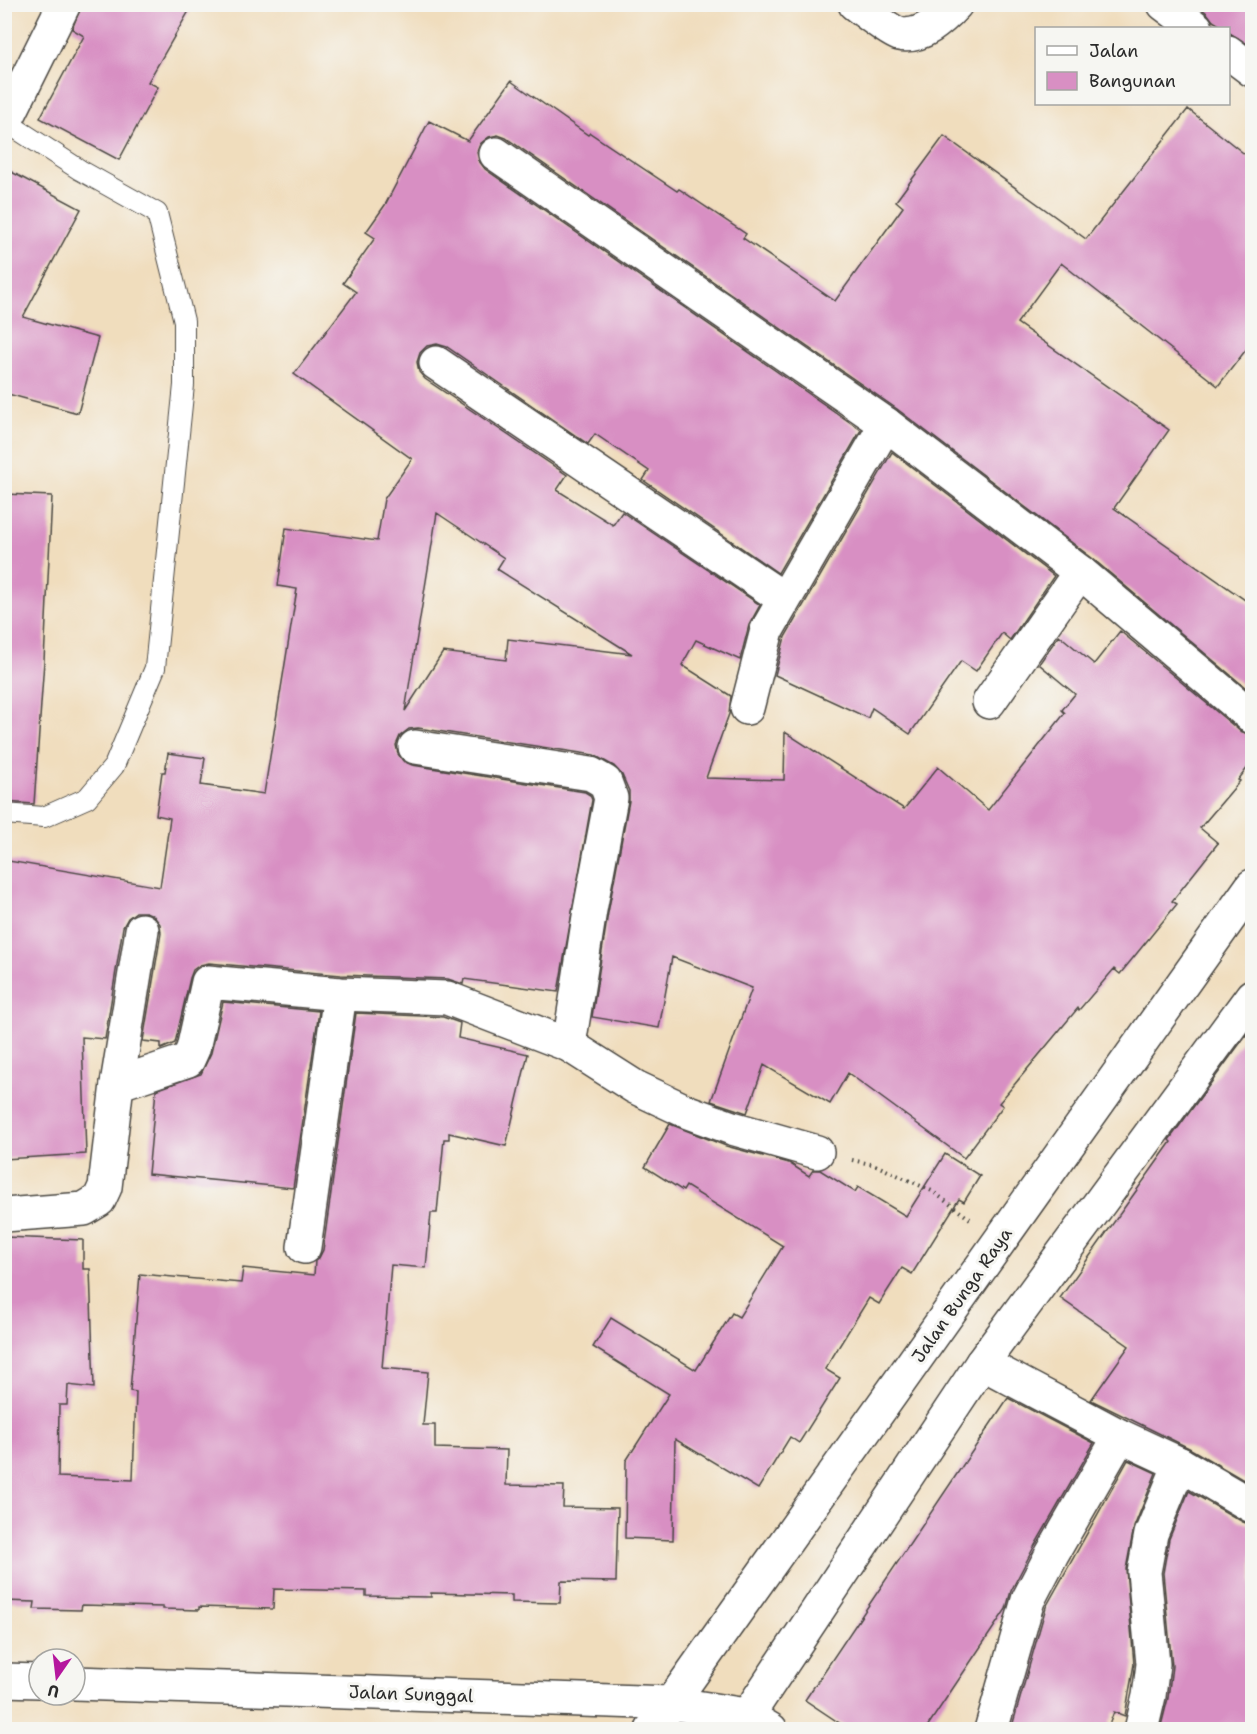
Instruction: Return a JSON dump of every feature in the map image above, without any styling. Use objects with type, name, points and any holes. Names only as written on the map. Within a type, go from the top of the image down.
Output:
[{"type":"street","points":[[5,124],[64,4]]},
{"type":"street","points":[[855,4],[899,34],[923,32],[945,16],[956,4]]},
{"type":"street","points":[[1164,4],[1195,27]]},
{"type":"street","points":[[1230,54],[1252,70]]},
{"type":"street","points":[[496,154],[886,423],[1080,572],[1252,717]]},
{"type":"street","points":[[436,363],[784,598]]},
{"type":"street","points":[[747,708],[767,630],[886,423]]},
{"type":"street","points":[[989,702],[1080,572]]},
{"type":"street","points":[[415,747],[591,774],[606,782],[611,798],[590,910],[569,1044]]},
{"type":"street","name":"Jalan Bunga Raya","points":[[652,1730],[1252,886]]},
{"type":"street","points":[[4,1215],[84,1209],[99,1200],[105,1187],[117,1084],[142,930]]},
{"type":"street","points":[[117,1084],[188,1060],[193,1049],[208,982],[340,994],[447,998],[569,1044],[635,1087],[688,1112],[732,1128],[817,1152]]},
{"type":"street","points":[[304,1247],[340,994]]},
{"type":"street","points":[[752,1725],[982,1363],[1252,996]]},
{"type":"street","points":[[982,1363],[1120,1436],[1180,1464],[1252,1506]]},
{"type":"street","points":[[991,1730],[1028,1600],[1120,1436]]},
{"type":"street","points":[[1141,1730],[1153,1664],[1144,1572],[1151,1534],[1180,1464]]},
{"type":"street","points":[[4,1680],[27,1681]]},
{"type":"street","name":"Jalan Sunggal","points":[[87,1683],[670,1703],[752,1725]]},
{"type":"lane","points":[[4,814],[44,817],[87,798],[114,766],[155,668],[184,384],[184,321],[157,213],[5,124]]},
{"type":"path","points":[[817,1152],[875,1165],[932,1191],[1000,1240]]},
{"type":"building","points":[[82,4],[193,4],[148,82],[158,87],[119,160],[40,118],[84,36],[72,29]]},
{"type":"building","points":[[1196,4],[1252,4],[1252,47],[1230,33],[1230,27],[1222,27],[1213,21]]},
{"type":"building","points":[[511,81],[588,135],[590,133],[746,234],[743,238],[835,301],[903,207],[896,201],[944,136],[1086,239],[1188,109],[1252,160],[1252,342],[1218,386],[1061,263],[1017,323],[1169,430],[1114,508],[1252,605],[1252,693],[1092,558],[897,409],[506,138],[498,135],[489,137],[480,144],[477,152],[479,161],[485,169],[861,430],[778,573],[643,480],[649,471],[595,434],[588,444],[447,347],[437,344],[427,346],[420,353],[417,362],[419,372],[425,379],[567,475],[557,490],[613,525],[622,512],[760,605],[749,625],[740,660],[696,640],[682,665],[731,696],[729,714],[706,778],[784,780],[785,732],[904,809],[938,767],[988,810],[1065,713],[1062,710],[1075,694],[1039,664],[1059,635],[1094,664],[1120,631],[1240,731],[1252,735],[1252,762],[1238,780],[1240,781],[1200,828],[1218,843],[1172,901],[1177,904],[1120,974],[1114,969],[1079,1010],[1078,1008],[999,1103],[1003,1106],[964,1158],[848,1073],[830,1104],[764,1065],[747,1113],[711,1101],[752,988],[672,957],[659,1028],[592,1017],[629,801],[629,791],[622,775],[614,766],[594,755],[418,728],[409,729],[400,736],[396,745],[403,761],[412,765],[585,792],[590,795],[592,800],[558,992],[464,979],[463,984],[448,979],[341,975],[209,963],[193,970],[175,1043],[161,1049],[161,1043],[143,1041],[161,933],[160,924],[153,915],[136,912],[128,918],[123,927],[105,1039],[82,1037],[86,1154],[4,1159],[4,887],[9,861],[160,887],[170,818],[156,815],[162,772],[165,772],[168,753],[205,758],[201,785],[264,794],[297,589],[278,586],[286,528],[377,541],[384,499],[412,459],[294,374],[356,292],[343,283],[375,238],[366,232],[385,205],[429,121],[468,141]],"holes":[[[437,513],[504,558],[497,569],[632,654],[508,639],[506,660],[443,652],[405,711]]]},
{"type":"building","points":[[4,168],[81,209],[23,317],[98,338],[78,413],[4,393]]},
{"type":"building","points":[[892,452],[1054,576],[1010,640],[1002,633],[976,671],[961,661],[910,734],[872,708],[868,718],[775,675],[785,637]]},
{"type":"building","points":[[4,494],[52,496],[34,804],[4,802]]},
{"type":"building","points":[[223,1002],[319,1011],[293,1188],[148,1174],[156,1090],[201,1074],[211,1053]]},
{"type":"building","points":[[356,1013],[443,1017],[460,1023],[458,1038],[528,1054],[506,1146],[449,1133],[449,1139],[444,1139],[437,1213],[431,1213],[426,1268],[391,1265],[382,1368],[428,1372],[423,1425],[435,1425],[435,1448],[507,1450],[506,1485],[564,1486],[563,1507],[618,1508],[616,1582],[561,1581],[560,1603],[512,1602],[512,1595],[431,1593],[431,1597],[366,1596],[366,1591],[274,1589],[273,1609],[199,1607],[199,1610],[82,1605],[81,1610],[34,1609],[35,1602],[4,1601],[4,1237],[83,1240],[83,1269],[90,1269],[94,1388],[68,1385],[67,1405],[59,1405],[58,1477],[133,1480],[136,1392],[130,1391],[140,1274],[241,1283],[243,1268],[314,1275],[315,1261],[323,1250]]},
{"type":"building","points":[[1252,1027],[1252,1485],[1189,1448],[1091,1400],[1129,1346],[1060,1298],[1171,1142],[1169,1140]]},
{"type":"building","points":[[670,1124],[726,1146],[789,1163],[809,1176],[813,1170],[820,1170],[855,1192],[858,1187],[906,1216],[945,1154],[980,1176],[964,1202],[959,1199],[912,1274],[902,1268],[879,1304],[869,1298],[825,1369],[840,1378],[799,1443],[790,1437],[758,1489],[675,1439],[673,1540],[625,1538],[626,1461],[669,1394],[593,1347],[611,1318],[696,1370],[732,1313],[739,1317],[783,1246],[686,1186],[683,1191],[645,1167]]},
{"type":"building","points":[[1008,1398],[1094,1443],[1035,1545],[1011,1591],[1006,1609],[925,1730],[850,1730],[805,1700]]},
{"type":"building","points":[[1128,1460],[1156,1473],[1134,1527],[1126,1569],[1134,1664],[1125,1716],[1114,1712],[1107,1730],[1011,1730],[1046,1607]]},
{"type":"building","points":[[1189,1491],[1252,1525],[1252,1730],[1160,1730],[1168,1698],[1172,1666],[1163,1573],[1169,1539]]}]
